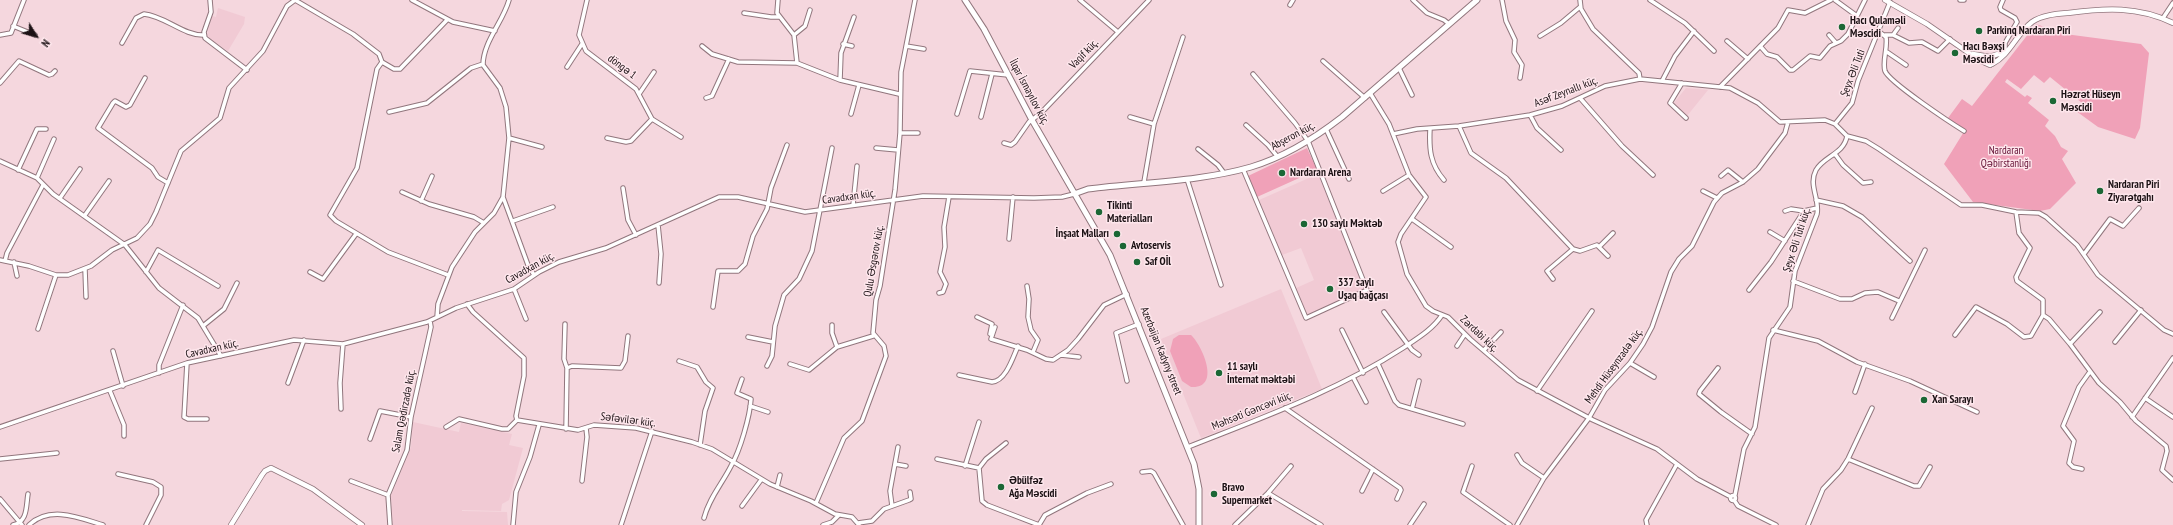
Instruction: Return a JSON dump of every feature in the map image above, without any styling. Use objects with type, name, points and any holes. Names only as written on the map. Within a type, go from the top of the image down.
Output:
[{"type":"main road","name":"İlqar İsmayılov küç.","points":[[965,0],[984,28],[1032,120],[1074,194]]},
{"type":"main road","name":"Abşeron küç.","points":[[1074,194],[1088,189],[1144,182],[1187,179],[1224,173],[1243,169],[1277,156],[1308,141],[1326,129],[1365,98],[1477,0]]},
{"type":"main road","name":"Azerbaijan Kadyny street","points":[[1074,194],[1107,249],[1127,294],[1188,447],[1198,479],[1199,525]]},
{"type":"street","points":[[0,35],[9,34],[14,26],[24,0]]},
{"type":"street","points":[[204,35],[211,12],[210,0]]},
{"type":"street","points":[[0,260],[14,262],[56,275],[68,275],[85,269],[112,250],[137,238],[150,224],[181,151],[220,118],[230,88],[263,51],[287,6],[295,0],[353,34],[379,54],[382,62],[394,69],[400,69],[446,20]]},
{"type":"street","points":[[412,0],[446,20],[495,32]]},
{"type":"street","points":[[483,64],[495,32],[505,14],[509,0]]},
{"type":"street","points":[[567,67],[582,44],[579,29],[587,0]]},
{"type":"street","points":[[778,0],[776,9],[779,16],[794,35],[797,63]]},
{"type":"street","name":"Qulu Əsgərov küç.","points":[[873,336],[876,300],[880,286],[894,200],[900,133],[899,94],[915,0]]},
{"type":"street","points":[[1080,0],[1118,32]]},
{"type":"street","name":"Vaqif küç.","points":[[1004,143],[1013,144],[1026,126],[1041,114],[1149,0]]},
{"type":"street","points":[[1290,5],[1293,0]]},
{"type":"street","points":[[1414,0],[1427,13],[1444,20],[1449,24]]},
{"type":"street","points":[[1502,0],[1506,21],[1515,40],[1514,52],[1522,65],[1520,78]]},
{"type":"street","points":[[1580,0],[1580,6],[1593,29],[1639,73],[1640,79]]},
{"type":"street","points":[[1650,0],[1694,31],[1714,51]]},
{"type":"street","points":[[1720,86],[1778,28],[1788,10],[1805,13],[1831,0]]},
{"type":"street","points":[[1835,0],[1857,16]]},
{"type":"street","points":[[1760,46],[1767,54],[1777,57],[1791,71],[1810,56],[1820,58],[1830,46],[1848,34],[1864,0]]},
{"type":"street","points":[[2003,0],[2000,7],[2001,10],[2015,18],[2017,22],[2005,43],[2007,50]]},
{"type":"street","points":[[1888,1],[1991,65]]},
{"type":"street","name":"Şeyx Əli Tuti","points":[[1835,124],[1852,103],[1858,81],[1888,1]]},
{"type":"street","points":[[2163,18],[2173,3]]},
{"type":"street","points":[[1540,36],[1561,23],[1580,6]]},
{"type":"street","points":[[1991,65],[2000,59],[2034,21],[2059,14],[2121,8],[2163,18],[2173,23]]},
{"type":"street","points":[[794,35],[805,26],[810,10]]},
{"type":"street","points":[[744,13],[771,17],[779,16]]},
{"type":"street","points":[[122,43],[138,15],[144,14],[166,20],[196,35],[204,35]]},
{"type":"street","points":[[840,80],[841,53],[843,44],[854,17]]},
{"type":"street","points":[[14,26],[35,35]]},
{"type":"street","points":[[1893,35],[1898,28]]},
{"type":"street","points":[[1662,81],[1675,56],[1694,31]]},
{"type":"street","points":[[1878,31],[1885,35],[1893,35],[1909,43],[1922,42],[1938,51],[1950,39]]},
{"type":"street","points":[[204,35],[208,41],[247,70]]},
{"type":"street","points":[[1829,35],[1836,43]]},
{"type":"street","points":[[1885,35],[1887,52],[1885,70],[1888,75],[1907,92],[1964,132]]},
{"type":"street","points":[[1144,182],[1154,124],[1183,37]]},
{"type":"street","points":[[1727,41],[1748,59]]},
{"type":"street","name":"döngə 1","points":[[582,44],[590,54],[630,84],[639,94],[652,119]]},
{"type":"street","points":[[843,44],[852,46]]},
{"type":"street","points":[[702,46],[712,54],[729,59],[742,62],[797,63],[840,80],[899,94]]},
{"type":"street","points":[[906,46],[924,49]]},
{"type":"street","points":[[1990,57],[2007,50]]},
{"type":"street","points":[[1887,52],[1906,66]]},
{"type":"street","points":[[1969,52],[1990,57],[1994,60],[1991,65]]},
{"type":"street","points":[[706,98],[712,96],[729,59]]},
{"type":"street","points":[[0,83],[19,61],[49,75],[55,71]]},
{"type":"street","points":[[1324,61],[1365,98]]},
{"type":"street","points":[[382,62],[377,69],[357,168],[330,215],[331,218],[356,234],[394,255],[448,275]]},
{"type":"street","points":[[389,112],[427,103],[471,68],[483,64]]},
{"type":"street","points":[[437,317],[438,304],[447,283],[448,275],[469,242],[494,213],[503,197],[509,138],[508,118],[503,96],[483,64]]},
{"type":"street","points":[[1399,68],[1412,95]]},
{"type":"street","points":[[957,114],[968,72],[971,70],[1008,75]]},
{"type":"street","points":[[639,94],[654,72]]},
{"type":"street","points":[[981,117],[992,74]]},
{"type":"street","points":[[1243,169],[1304,315],[1308,319],[1367,290],[1308,141],[1253,74]]},
{"type":"street","points":[[145,78],[130,105],[126,107],[115,101],[98,128],[152,168],[160,179],[168,183]]},
{"type":"street","name":"Asəf Zeynallı küç.","points":[[1394,134],[1417,129],[1459,126],[1530,115],[1580,98],[1605,86],[1640,79],[1730,88],[1758,103],[1777,121],[1788,122]]},
{"type":"street","points":[[1682,84],[1670,103],[1686,118]]},
{"type":"street","points":[[851,114],[859,85]]},
{"type":"street","name":"Zərdabi küç.","points":[[1370,93],[1378,104],[1394,134],[1409,176],[1426,198],[1401,234],[1398,242],[1410,282],[1423,302],[1433,311],[1449,318],[1510,375],[1537,391],[1559,400],[1589,418],[1657,449],[1697,479],[1733,496],[1731,499],[1734,500],[1738,506],[1770,524]]},
{"type":"street","points":[[1580,98],[1622,146],[1653,175]]},
{"type":"street","points":[[1530,115],[1537,128],[1561,150]]},
{"type":"street","points":[[1130,117],[1154,124]]},
{"type":"street","points":[[607,138],[626,142],[631,141],[652,119],[681,137]]},
{"type":"street","points":[[1788,122],[1820,119],[1835,124],[1847,136],[1872,144],[1961,205],[1982,205],[2016,212],[2039,213],[2070,236],[2098,275],[2164,330],[2173,334]]},
{"type":"street","name":"Mehdi Hüseynzadə küç.","points":[[1517,525],[1544,478],[1589,418],[1605,390],[1630,363],[1650,331],[1671,272],[1679,259],[1692,246],[1717,198],[1722,193],[1743,182],[1764,163],[1785,133],[1788,122]]},
{"type":"street","points":[[1246,125],[1268,145],[1277,156]]},
{"type":"street","points":[[1459,126],[1471,153],[1506,178],[1573,249],[1580,251],[1594,245],[1600,246],[1608,256]]},
{"type":"street","points":[[18,170],[37,129],[46,129]]},
{"type":"street","points":[[1326,129],[1349,179]]},
{"type":"street","points":[[1430,129],[1430,153],[1434,166],[1444,180]]},
{"type":"street","points":[[900,133],[918,133]]},
{"type":"street","name":"Şeyx Əli Tuti küç.","points":[[1733,496],[1744,449],[1755,427],[1769,338],[1790,307],[1793,281],[1818,208],[1813,184],[1816,171],[1823,162],[1842,148],[1847,136]]},
{"type":"street","points":[[509,138],[542,147]]},
{"type":"street","points":[[37,178],[54,139]]},
{"type":"street","points":[[713,307],[718,271],[738,270],[743,268],[754,236],[768,205],[771,188],[787,145]]},
{"type":"street","points":[[767,366],[772,356],[775,326],[784,295],[799,279],[812,251],[832,148]]},
{"type":"street","points":[[876,148],[898,150]]},
{"type":"street","points":[[1198,149],[1218,165],[1224,173]]},
{"type":"street","points":[[1835,154],[1843,165],[1863,183],[1872,182]]},
{"type":"street","points":[[0,161],[37,178],[43,185],[60,198],[125,245],[164,293],[183,304],[198,318],[221,356]]},
{"type":"street","points":[[853,205],[857,166]]},
{"type":"street","points":[[60,198],[80,169]]},
{"type":"street","points":[[1721,176],[1728,170],[1743,182]]},
{"type":"street","points":[[421,201],[432,176]]},
{"type":"street","points":[[1383,191],[1409,176]]},
{"type":"street","points":[[1187,179],[1221,285]]},
{"type":"street","points":[[85,215],[109,182]]},
{"type":"street","points":[[5,261],[27,213],[43,185]]},
{"type":"street","points":[[623,188],[628,220],[636,235]]},
{"type":"street","points":[[1702,191],[1717,198]]},
{"type":"street","points":[[402,192],[421,201],[474,218],[484,223]]},
{"type":"street","name":"Cavadxan küç.","points":[[0,427],[110,391],[187,363],[277,342],[304,340],[343,344],[430,321],[467,304],[514,289],[534,275],[565,259],[596,252],[719,197],[738,197],[798,212],[923,196],[1013,196],[1041,198],[1074,194]]},
{"type":"street","points":[[1009,239],[1013,196]]},
{"type":"street","points":[[503,197],[528,265],[534,275]]},
{"type":"street","points":[[939,293],[943,292],[946,284],[940,272],[945,247],[944,227],[949,197]]},
{"type":"street","points":[[1816,200],[1843,206],[1862,217],[1910,261]]},
{"type":"street","points":[[513,221],[553,206]]},
{"type":"street","points":[[1785,211],[1791,209],[1804,210],[1818,208]]},
{"type":"street","points":[[2084,254],[2110,220],[2123,226],[2138,208]]},
{"type":"street","points":[[1749,290],[1771,262],[1804,210]]},
{"type":"street","points":[[1955,335],[1976,307],[2027,338],[2031,336],[2043,315],[2043,300],[2017,281],[2016,277],[2030,248],[2019,233],[2016,212]]},
{"type":"street","points":[[1412,219],[1451,247]]},
{"type":"street","points":[[658,225],[661,254],[659,283]]},
{"type":"street","points":[[1770,232],[1785,240]]},
{"type":"street","points":[[1600,246],[1613,233]]},
{"type":"street","points":[[310,272],[323,278],[356,234]]},
{"type":"street","points":[[1552,279],[1547,271],[1573,249]]},
{"type":"street","points":[[146,272],[158,250],[218,286]]},
{"type":"street","points":[[1892,318],[1925,250]]},
{"type":"street","points":[[14,262],[17,276]]},
{"type":"street","points":[[85,269],[86,297]]},
{"type":"street","points":[[38,329],[56,275]]},
{"type":"street","points":[[1793,281],[1840,299],[1852,299],[1865,293],[1878,292],[1899,301]]},
{"type":"street","points":[[203,326],[224,309],[237,283]]},
{"type":"street","points":[[1027,286],[1028,317],[1031,330],[1038,340],[1033,352]]},
{"type":"street","points":[[514,289],[526,319]]},
{"type":"street","points":[[991,339],[1018,346],[1050,360],[1061,355],[1078,339],[1104,305],[1127,294]]},
{"type":"street","points":[[159,372],[159,365],[183,304]]},
{"type":"street","points":[[446,427],[459,419],[502,430],[508,429],[517,420],[516,416],[524,376],[524,358],[473,312],[467,304]]},
{"type":"street","points":[[2115,342],[2141,310]]},
{"type":"street","points":[[1537,391],[1592,311]]},
{"type":"street","points":[[1384,312],[1408,344],[1419,355]]},
{"type":"street","points":[[2070,344],[2100,312]]},
{"type":"street","name":"Məhsəti Gəncəvi küç.","points":[[1188,447],[1285,408],[1363,373],[1432,328],[1442,315]]},
{"type":"street","points":[[2043,315],[2049,319],[2070,344],[2089,373],[2120,402],[2132,417],[2166,446],[2167,451],[2162,470],[2173,480]]},
{"type":"street","points":[[977,317],[992,324],[989,337],[991,339]]},
{"type":"street","name":"Salam Qədirzadə küç.","points":[[390,525],[388,495],[405,457],[411,417],[431,327],[430,321]]},
{"type":"street","points":[[565,324],[564,359],[567,368],[566,429]]},
{"type":"street","points":[[1127,381],[1116,333],[1139,324]]},
{"type":"street","points":[[832,325],[832,333],[837,347]]},
{"type":"street","points":[[991,339],[995,327]]},
{"type":"street","points":[[1342,330],[1363,373]]},
{"type":"street","points":[[1773,330],[1818,341],[1865,364],[1910,381],[1977,412]]},
{"type":"street","points":[[1484,350],[1501,332]]},
{"type":"street","points":[[1457,346],[1465,334]]},
{"type":"street","points":[[567,368],[572,366],[621,368],[625,361],[628,336]]},
{"type":"street","points":[[790,364],[809,370],[837,347],[873,336],[884,346],[886,351],[862,422],[844,438],[816,504]]},
{"type":"street","points":[[748,337],[773,342]]},
{"type":"street","points":[[288,383],[304,340]]},
{"type":"street","points":[[341,409],[340,384],[343,344]]},
{"type":"street","points":[[958,375],[992,382],[998,381],[1004,374],[1018,346]]},
{"type":"street","points":[[113,351],[123,386]]},
{"type":"street","points":[[1061,355],[1079,357]]},
{"type":"street","points":[[2132,417],[2173,358]]},
{"type":"street","points":[[679,361],[697,367],[706,382],[713,388],[705,411],[700,444]]},
{"type":"street","points":[[187,363],[184,417],[188,419],[207,419]]},
{"type":"street","points":[[1630,363],[1654,378]]},
{"type":"street","points":[[1378,364],[1395,401],[1412,409],[1463,424]]},
{"type":"street","points":[[1855,392],[1865,364]]},
{"type":"street","points":[[1718,368],[1699,394],[1752,434]]},
{"type":"street","points":[[2082,469],[2073,467],[2069,463],[2074,441],[2063,426],[2079,387],[2089,373]]},
{"type":"street","points":[[1354,377],[1366,402]]},
{"type":"street","points":[[704,518],[709,501],[734,461],[750,406],[751,399],[736,393],[742,379]]},
{"type":"street","points":[[1412,409],[1419,381]]},
{"type":"street","points":[[110,391],[124,425],[124,436]]},
{"type":"street","points":[[2145,398],[2173,417]]},
{"type":"street","points":[[750,406],[768,412]]},
{"type":"street","points":[[1285,408],[1400,488],[1402,490],[1397,499]]},
{"type":"street","points":[[1808,525],[1822,489],[1841,470],[1848,459],[1872,408]]},
{"type":"street","points":[[370,439],[380,411],[411,417]]},
{"type":"street","name":"Səfəvilər küç.","points":[[517,420],[539,425],[578,430],[600,425],[652,431],[700,444],[734,461],[761,480],[839,515],[852,518],[858,524]]},
{"type":"street","points":[[965,466],[979,422]]},
{"type":"street","points":[[512,525],[516,492],[530,457],[539,425]]},
{"type":"street","points":[[582,481],[587,438],[586,428]]},
{"type":"street","points":[[622,525],[652,431]]},
{"type":"street","points":[[1006,443],[986,459],[979,468],[980,498],[984,503],[1039,525],[1044,515],[1081,496],[1111,484]]},
{"type":"street","points":[[892,506],[890,491],[898,447]]},
{"type":"street","points":[[0,459],[58,453]]},
{"type":"street","points":[[1517,455],[1522,462],[1544,478]]},
{"type":"street","points":[[937,459],[979,468]]},
{"type":"street","points":[[1848,459],[1914,486],[1919,486],[1930,467]]},
{"type":"street","points":[[895,464],[906,466]]},
{"type":"street","points":[[1647,525],[1646,520],[1677,464]]},
{"type":"street","points":[[1234,525],[1268,493],[1291,466]]},
{"type":"street","points":[[1472,466],[1463,492],[1510,525]]},
{"type":"street","points":[[231,525],[262,475],[265,471],[271,468],[313,489],[362,525]]},
{"type":"street","points":[[1362,492],[1373,469]]},
{"type":"street","points":[[1142,472],[1151,471],[1154,473],[1183,525]]},
{"type":"street","points":[[118,474],[153,482],[161,487],[161,495],[146,525]]},
{"type":"street","points":[[777,487],[780,475]]},
{"type":"street","points":[[742,506],[761,480]]},
{"type":"street","points":[[351,481],[388,495]]},
{"type":"street","points":[[858,524],[872,521],[882,510],[911,499],[910,492]]},
{"type":"street","points":[[1268,493],[1322,525]]},
{"type":"street","points":[[21,524],[25,517],[28,494]]},
{"type":"street","points":[[0,499],[21,524]]},
{"type":"street","points":[[1410,525],[1424,504]]},
{"type":"street","points":[[29,525],[45,516],[64,514],[104,525]]},
{"type":"street","points":[[823,525],[832,522],[839,515]]},
{"type":"street","points":[[13,525],[21,524]]},
{"type":"street","points":[[1770,524],[1776,525]]},
{"type":"shaded area","points":[[218,8],[245,17],[244,24],[228,51],[210,39],[207,35],[212,16],[216,17]]},
{"type":"shaded area","points":[[1686,88],[1708,90],[1687,116],[1673,104]]},
{"type":"shaded area","name":"130 saylı Məktəb","points":[[1318,174],[1365,289],[1307,317],[1294,289],[1314,280],[1301,248],[1282,255],[1259,200]]},
{"type":"shaded area","points":[[1281,289],[1322,389],[1201,438],[1161,339]]},
{"type":"shaded area","points":[[413,422],[459,432],[461,423],[512,434],[509,445],[523,448],[509,500],[502,504],[501,511],[462,510],[462,525],[393,525],[391,496],[411,447]]},
{"type":"shaded area","points":[[462,511],[507,512],[508,525],[462,525]]},
{"type":"green space","name":"Nardaran Qəbirstanlığı","points":[[2036,24],[2065,34],[2141,44],[2149,53],[2140,128],[2135,139],[2098,127],[2076,111],[2082,103],[2050,77],[2044,83],[2034,75],[2021,89],[2007,79],[2005,82],[2025,97],[2027,95],[2032,98],[2028,103],[2049,120],[2045,126],[2055,136],[2061,147],[2068,151],[2062,159],[2076,183],[2050,209],[2040,211],[1973,202],[1944,164],[1965,130],[1948,118],[1962,99],[1972,106]]},
{"type":"green space","name":"Nardaran Arena","points":[[1307,148],[1317,170],[1257,197],[1248,176]]},
{"type":"green space","points":[[1179,335],[1191,335],[1204,356],[1208,374],[1206,381],[1200,386],[1191,387],[1182,381],[1170,351],[1173,339]]},
{"type":"place","name":"Hacı Qulaməli Məscidi","points":[[1842,27]]},
{"type":"place","name":"Parkinq Nardaran Piri","points":[[1979,31]]},
{"type":"place","name":"Hacı Bəxşi Məscidi","points":[[1955,53]]},
{"type":"place","name":"Həzrət Hüseyn Məscidi","points":[[2053,101]]},
{"type":"place","name":"Nardaran Arena","points":[[1282,173]]},
{"type":"place","name":"Nardaran Piri Ziyarətgahı","points":[[2100,191]]},
{"type":"place","name":"Tikinti Materialları","points":[[1099,212]]},
{"type":"place","name":"130 saylı Məktəb","points":[[1304,224]]},
{"type":"place","name":"İnşaat Malları","points":[[1117,234]]},
{"type":"place","name":"Avtoservis","points":[[1123,246]]},
{"type":"place","name":"Saf Oİl","points":[[1137,262]]},
{"type":"place","name":"337 saylı Uşaq bağçası","points":[[1330,289]]},
{"type":"place","name":"11 saylı İnternat məktəbi","points":[[1219,373]]},
{"type":"place","name":"Xan Sarayı","points":[[1924,400]]},
{"type":"place","name":"Əbülfəz Ağa Məscidi","points":[[1001,487]]},
{"type":"place","name":"Bravo Supermarket","points":[[1214,494]]}]
